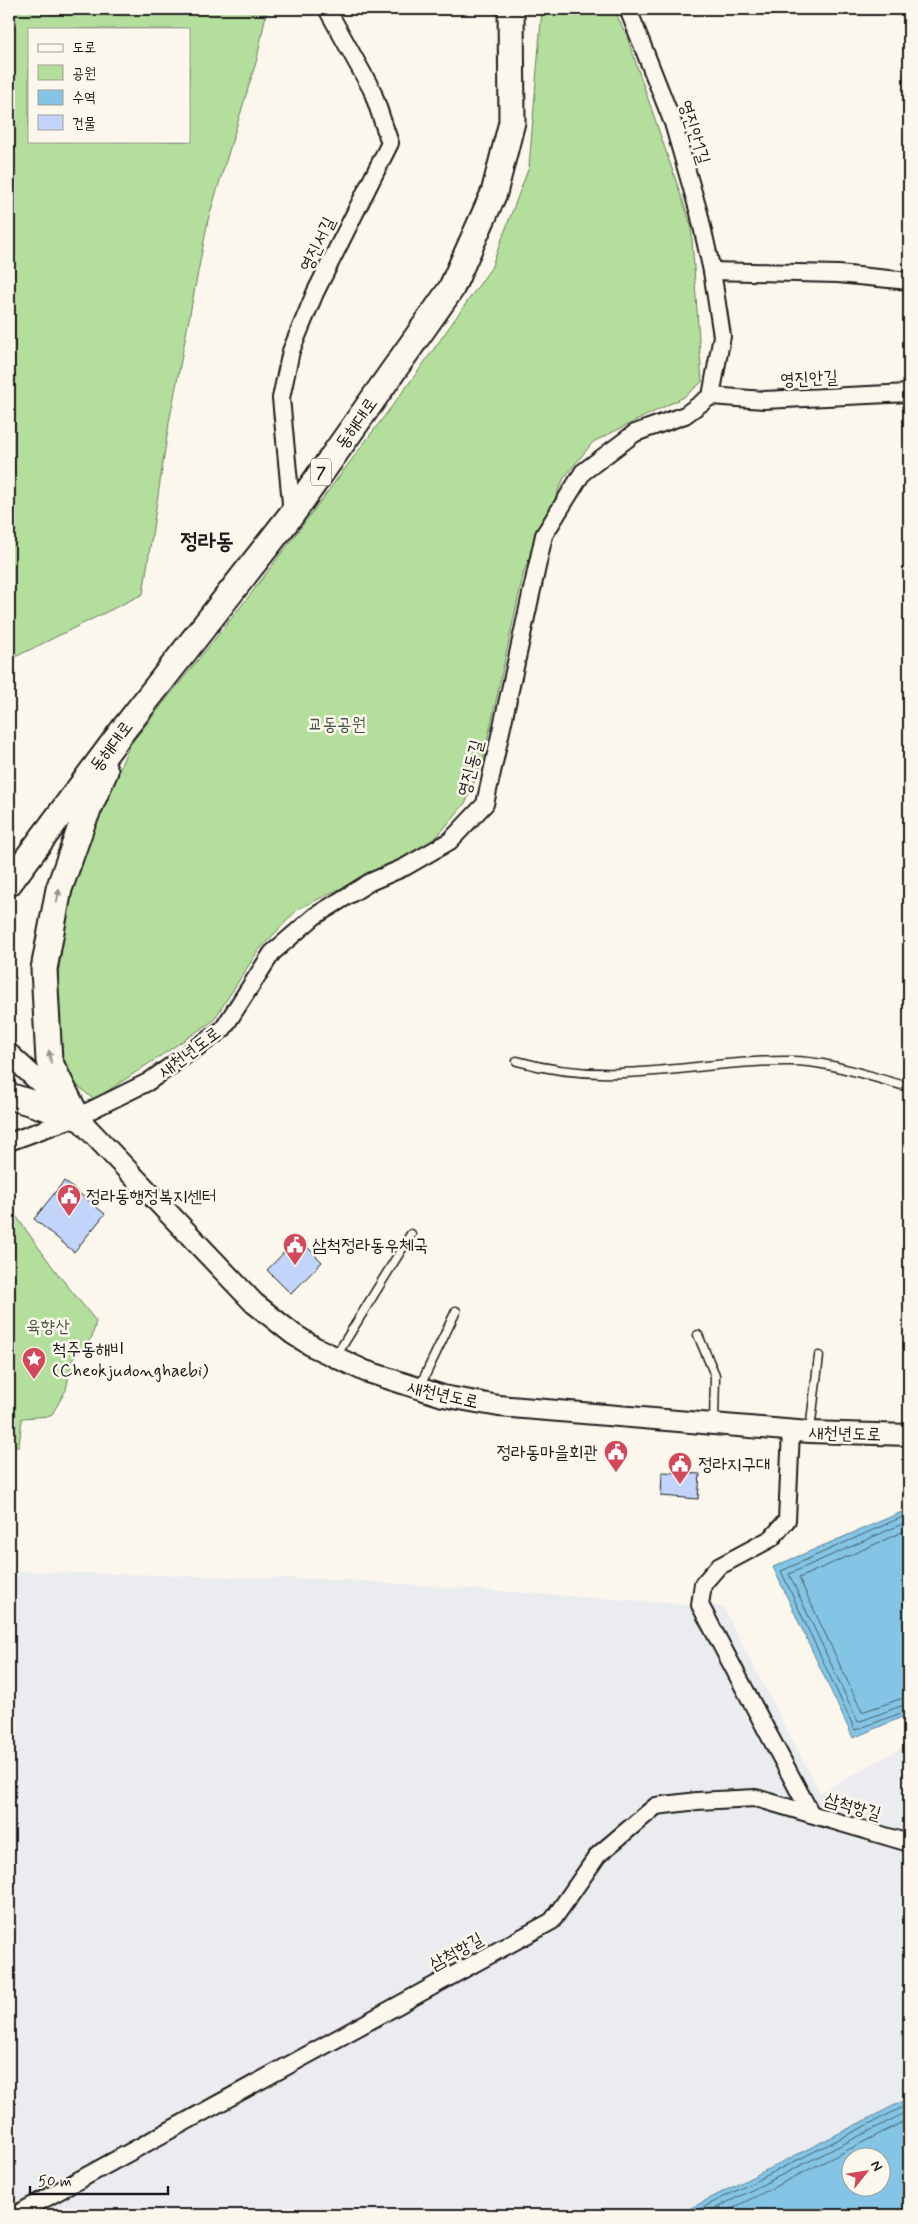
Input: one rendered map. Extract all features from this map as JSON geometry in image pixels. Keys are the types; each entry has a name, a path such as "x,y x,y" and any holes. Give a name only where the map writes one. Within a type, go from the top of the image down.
{"main road":[{"name":"동해대로","path":"9,883 123,730 292,514 451,289 494,192 512,122 511,9"},
{"path":"77,1117 49,1061 44,969 59,889 82,824 123,730"},
{"path":"9,1096 77,1117"}],"street":[{"name":"영진서길","path":"292,514 281,398 291,351 315,294 390,143 372,90 327,9"},
{"name":"영진안1길","path":"628,9 673,123 712,271 722,336 712,396"},
{"path":"712,271 838,274 909,281"},
{"name":"영진안길","path":"712,396 764,400 909,393"},
{"name":"영진동길","path":"272,954 316,916 370,882 404,867 450,841 484,804 544,535 583,472 635,433 686,415 712,396"},
{"name":"새천년도로","path":"77,1117 148,1082 222,1029 272,954"},
{"name":"새천년도로","path":"9,1054 77,1117 254,1303 293,1334 335,1358 365,1371 418,1389 499,1406 714,1423 800,1432 909,1435"},
{"path":"9,1142 77,1117"},
{"path":"800,1432 787,1520 772,1538 718,1567 703,1584 700,1604 811,1814"},
{"name":"삼척항길","path":"15,2215 552,1921 598,1855 656,1806 697,1801 756,1798 909,1843"}],"lane":[{"path":"517,1061 563,1072 617,1075 790,1061 826,1063 909,1087"},
{"path":"335,1358 411,1234"},
{"path":"418,1389 456,1311"},
{"path":"698,1335 715,1375 714,1423"},
{"path":"800,1432 820,1356"}],"shaded area":[{"path":"9,1571 347,1580 723,1607 820,1793 909,1744 909,2107 690,2215 9,2215"}],"green space":[{"path":"9,9 267,9 257,59 208,220 169,423 143,594 9,660"},
{"name":"교동공원","path":"542,9 614,9 627,37 691,225 702,382 684,397 593,442 564,478 524,571 483,761 466,802 430,845 298,909 258,951 213,1021 94,1100 69,1078 59,1044 56,990 70,886 129,746 250,595 419,370 491,268 529,167"},
{"name":"육향산","path":"9,1209 11,1209 57,1273 96,1321 92,1337 72,1360 66,1390 51,1416 22,1418 19,1447 9,1447"}],"water":[{"path":"909,1509 909,1714 853,1738 773,1567"},
{"path":"909,2098 909,2215 677,2215"}],"building":[{"name":"정라동행정복지센터","path":"64,1181 105,1214 74,1252 34,1219"},
{"name":"삼척정라동우체국","path":"298,1238 322,1262 291,1294 267,1270"},
{"name":"정라지구대","path":"662,1472 700,1474 698,1499 661,1496"}],"place":[{"name":"정라동행정복지센터","path":"69,1217"},
{"name":"삼척정라동우체국","path":"295,1266"},
{"name":"척주동해비 (Cheokjudonghaebi)","path":"34,1380"},
{"name":"정라동마을회관","path":"616,1473"},
{"name":"정라지구대","path":"680,1485"}],"district":[{"name":"정라동","path":"207,540"}]}
